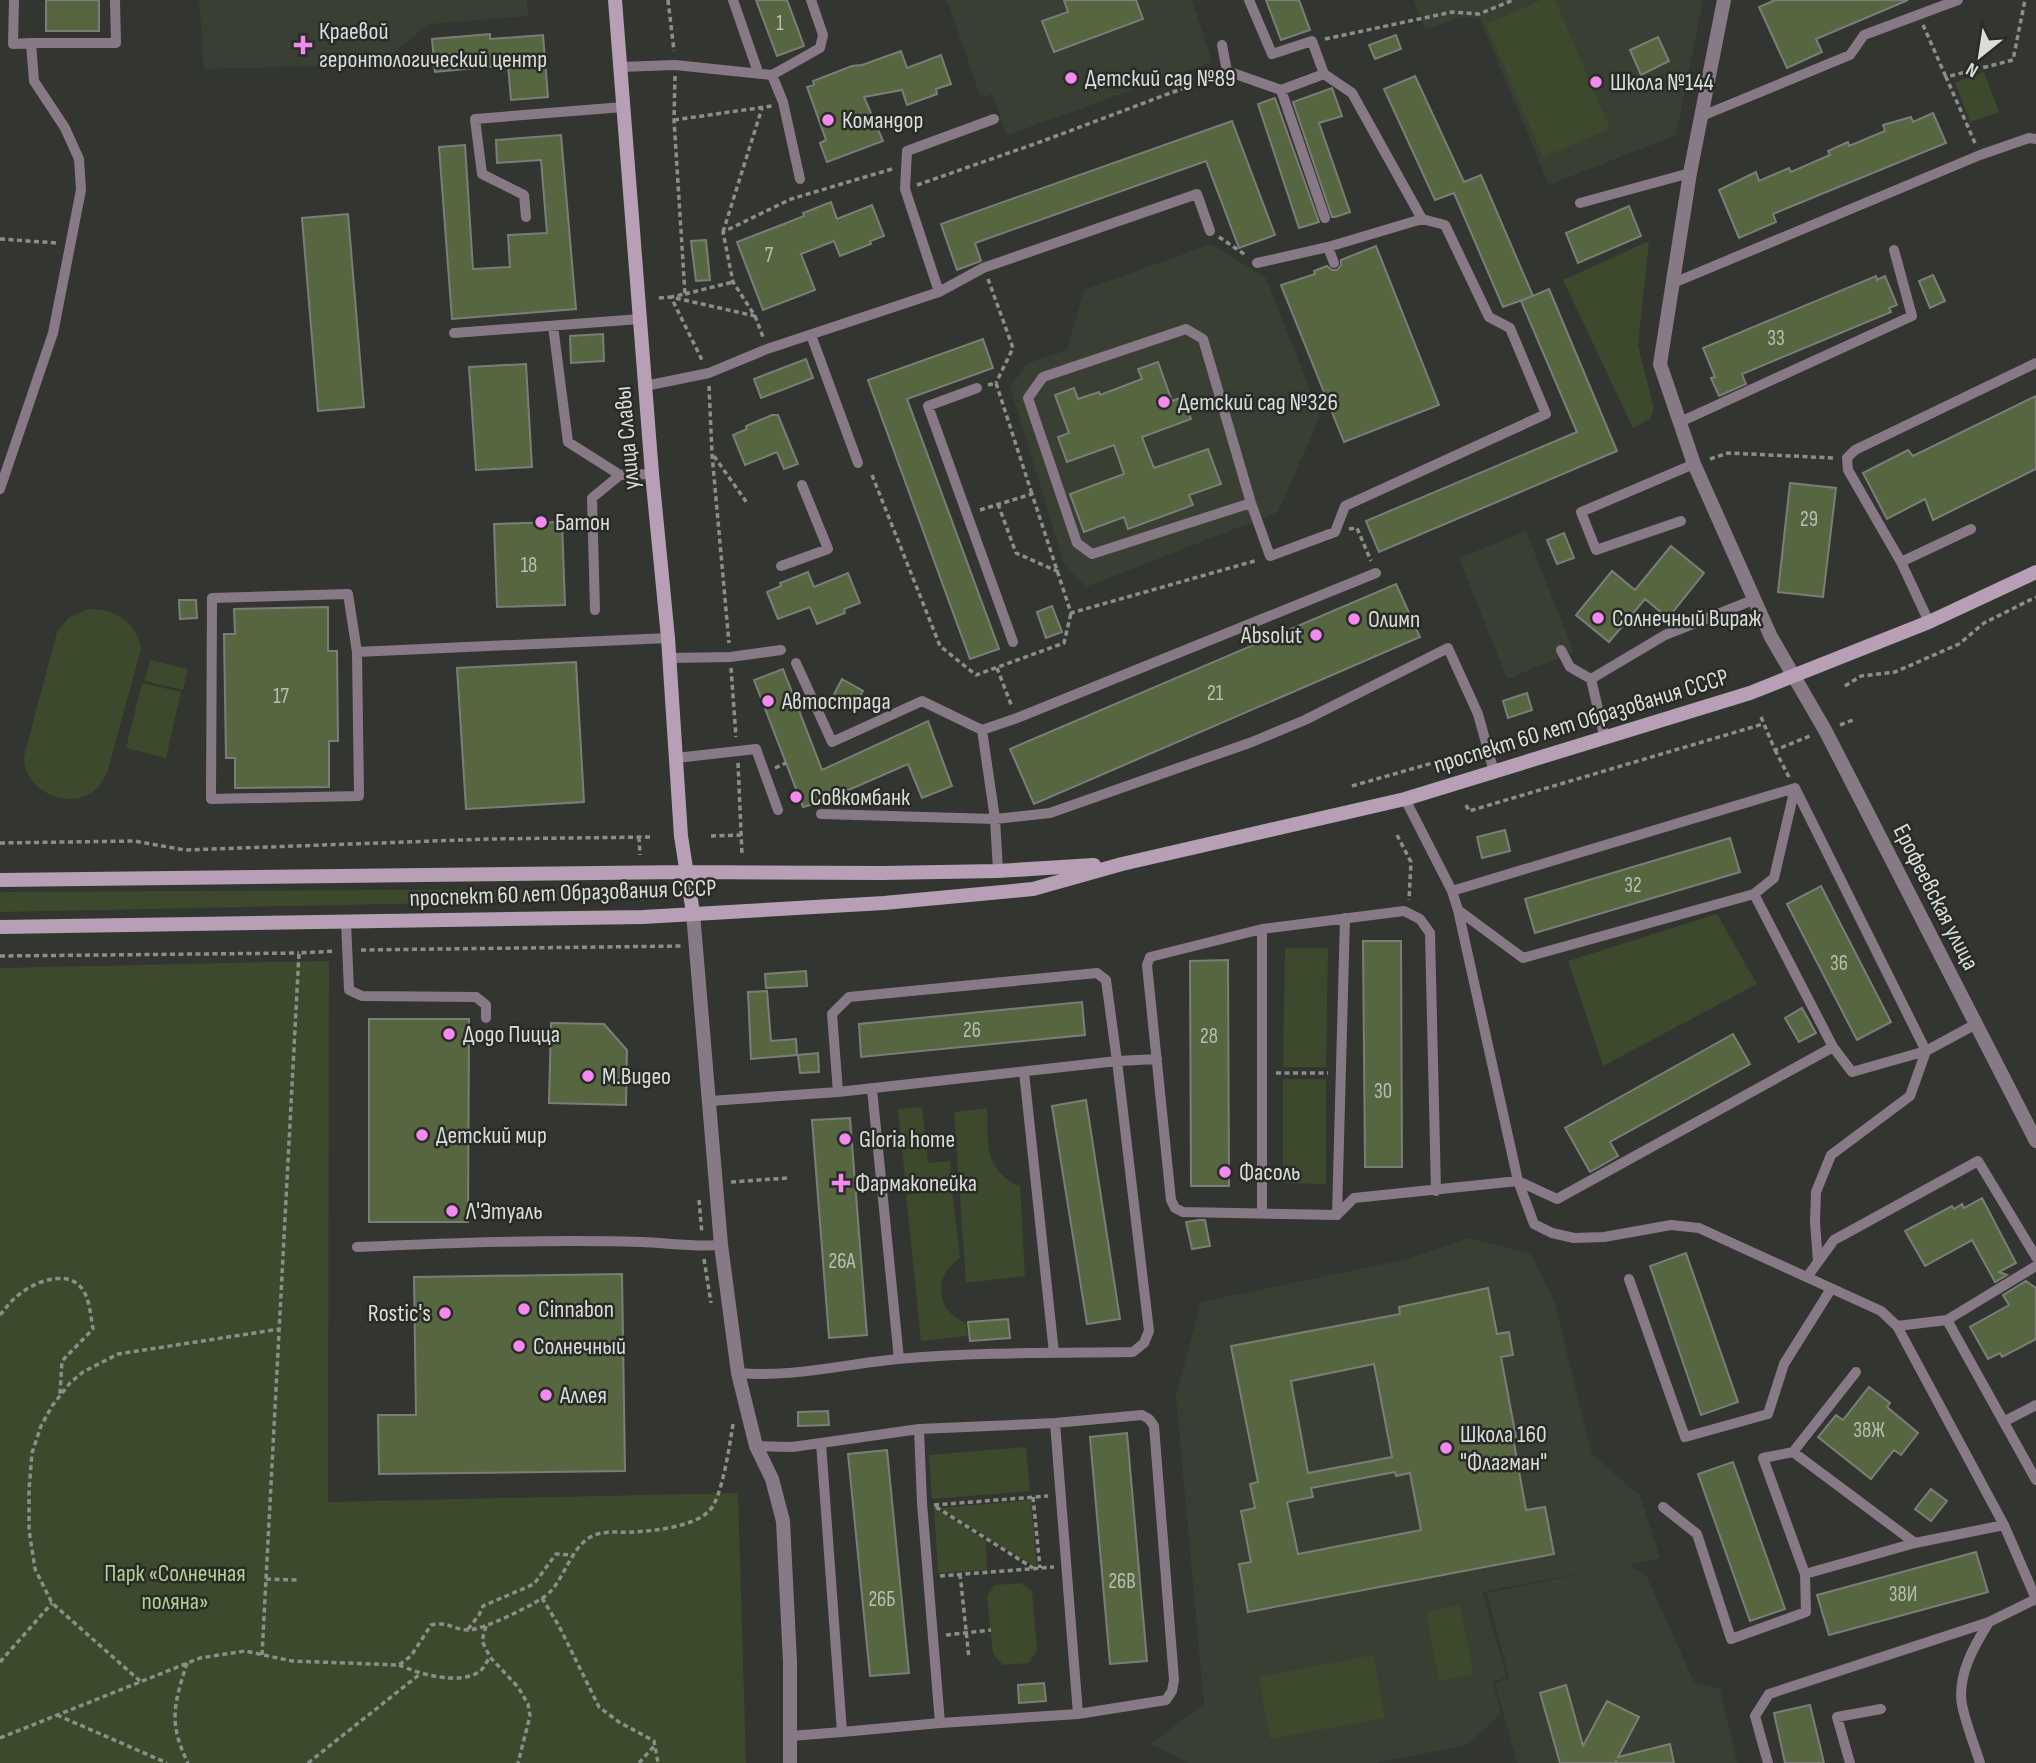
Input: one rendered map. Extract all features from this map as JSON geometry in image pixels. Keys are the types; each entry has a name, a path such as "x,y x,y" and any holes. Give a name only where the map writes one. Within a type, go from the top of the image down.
{"main road":[{"name":"улица Славы","path":"615,0 685,872 693,913"},
{"name":"проспект 60 лет Образования СССР","path":"0,927 643,917 884,902 1033,889 1122,863 1405,799 1605,739 1750,693 1929,622 2036,572"},
{"name":"проспект 60 лет Образования СССР","path":"0,880 685,872 998,872 1122,863"}],"street":[{"name":"Ерофеевская улица","path":"1724,0 1690,173 1660,364 1694,464 1753,600 1792,675 1825,730 2036,1141"},
{"path":"693,913 721,1245 738,1373 756,1446 772,1479 783,1521 790,1661 790,1763"}],"lane":[{"path":"14,0 13,44 116,43 116,0"},
{"path":"733,0 758,72"},
{"path":"620,67 676,65 772,75 820,48 824,36 811,0"},
{"path":"1249,0 1272,54 1312,41 1324,74 1352,93 1422,219"},
{"path":"1702,116 1850,55 1864,35 1958,0"},
{"path":"0,489 53,333 81,190 79,159 65,128 34,81 31,43"},
{"path":"1222,45 1227,71 1281,90 1324,74"},
{"path":"772,75 783,103 800,179"},
{"path":"1281,90 1325,218"},
{"path":"526,217 524,195 482,174 475,119 623,107"},
{"path":"939,292 905,189 907,151 993,119"},
{"path":"1671,284 1980,155 2029,138 2036,139"},
{"path":"1580,203 1690,173"},
{"path":"645,386 709,373 767,349 939,292 983,268 1197,194 1210,231"},
{"path":"1251,503 1092,554 1077,543 1028,398 1044,377 1186,329 1203,339 1251,503 1270,556 1335,532 1345,506 1546,414 1510,328 1489,317 1445,225 1422,219 1328,247 1258,263"},
{"path":"1328,247 1334,263"},
{"path":"1680,422 1912,316 1894,250"},
{"path":"454,332 640,319"},
{"path":"553,326 568,442 620,475 652,474"},
{"path":"811,335 858,463"},
{"path":"1929,622 1901,562 1848,470 1847,458 1855,450 2036,363"},
{"path":"977,388 928,406 1013,642"},
{"path":"1681,521 1596,550 1581,512 1694,464"},
{"path":"595,610 592,498 620,475"},
{"path":"781,566 828,548 802,485"},
{"path":"1901,562 1971,529"},
{"path":"796,663 832,742 922,701 982,730 1376,573"},
{"path":"348,594 357,652 359,796 211,799 212,598 348,594"},
{"path":"1591,679 1665,635 1753,600"},
{"path":"357,652 668,638"},
{"path":"821,814 995,819 1050,813 1252,742 1305,720 1448,648 1478,714 1494,772"},
{"path":"670,659 730,657 781,650"},
{"path":"1561,650 1570,667 1591,679 1600,708 1605,739"},
{"path":"982,730 995,819 998,872"},
{"path":"676,758 756,749 778,810"},
{"path":"1452,891 1795,788"},
{"path":"1458,910 1523,958 1754,894 1774,878 1795,788"},
{"path":"1795,788 1926,1051 1910,1096 1831,1155 1816,1192 1818,1262"},
{"path":"1405,799 1452,891 1458,910 1518,1181 1534,1224 1552,1233 1574,1238 1604,1237 1671,1225 1699,1228 1881,1311 1897,1326 2004,1525 2036,1599 1989,1622 1769,1694 1755,1716 1768,1763"},
{"path":"1754,894 1833,1047 1852,1072 1926,1051 1976,1024"},
{"path":"1436,1191 1430,933 1420,919 1404,911 1262,929 1150,957 1147,965 1171,1200 1175,1208 1183,1212 1337,1215 1354,1198 1436,1191 1518,1181 1557,1199 1833,1047"},
{"path":"1337,1215 1345,918"},
{"path":"346,922 349,990 362,996 476,997 486,1005 486,1018"},
{"path":"1262,929 1262,1212"},
{"path":"738,1373 804,1371 899,1359 1133,1352 1144,1343 1149,1331 1106,980 1097,973 849,997 832,1014 838,1093"},
{"path":"709,1101 838,1093 1117,1061 1157,1059"},
{"path":"1024,1072 1054,1353"},
{"path":"872,1089 899,1359"},
{"path":"1807,1277 1834,1240 1978,1161 2036,1257"},
{"path":"357,1247 486,1242 640,1242 703,1247 721,1245"},
{"path":"1897,1326 1947,1320 2036,1266"},
{"path":"1629,1279 1685,1437 1768,1414 1784,1364 1831,1289"},
{"path":"1947,1320 2036,1480"},
{"path":"1662,1507 1697,1534 1731,1639 1806,1612 1805,1574 1763,1458 1793,1452 1856,1372"},
{"path":"2005,1421 2036,1405"},
{"path":"756,1446 792,1447 919,1429 1055,1423 1142,1415 1154,1426 1174,1680 1166,1700 1078,1714 790,1736"},
{"path":"1055,1423 1078,1714"},
{"path":"919,1429 927,1504 929,1575 940,1723"},
{"path":"821,1443 842,1732"},
{"path":"1793,1452 1915,1543"},
{"path":"1805,1574 1915,1543 2004,1525"},
{"path":"1980,1763 1962,1703 1963,1678 1972,1650 1989,1622"},
{"path":"1850,1763 1837,1717 1881,1709"}],"path":[{"path":"668,0 676,65 674,120 685,294"},
{"path":"1312,41 1452,12 1479,14 1513,0"},
{"path":"1946,78 2013,60 2025,0"},
{"path":"1919,15 1980,155"},
{"path":"905,189 1040,142 1227,71"},
{"path":"674,120 771,106"},
{"path":"762,108 723,232 733,282 755,316 767,349"},
{"path":"723,232 791,199 891,170 907,151"},
{"path":"1210,231 1258,263"},
{"path":"0,239 71,244"},
{"path":"983,268 1013,348 996,383 1032,494"},
{"path":"659,298 733,282"},
{"path":"671,297 755,316"},
{"path":"671,297 709,373 712,454 730,657 742,855"},
{"path":"977,388 996,383"},
{"path":"1694,464 1728,453 1847,458"},
{"path":"712,454 747,503"},
{"path":"872,475 940,646 975,675 1064,643 1071,613"},
{"path":"998,504 1016,553 1059,572"},
{"path":"1357,528 1376,573"},
{"path":"1845,686 1861,676 1895,672 1959,644 1984,623 2036,597"},
{"path":"997,667 1017,718"},
{"path":"1760,717 1795,788"},
{"path":"1840,725 1853,720"},
{"path":"1466,805 1469,811 1763,724"},
{"path":"1775,750 1812,735"},
{"path":"1352,786 1450,758 1451,762"},
{"path":"710,836 741,835"},
{"path":"1397,835 1410,862 1409,903"},
{"path":"639,837 640,855"},
{"path":"0,843 134,841 185,850 489,839 650,837"},
{"path":"641,887 642,901"},
{"path":"644,939 644,947"},
{"path":"0,956 684,946"},
{"path":"261,1655 281,1329 299,953"},
{"path":"1262,1072 1341,1073"},
{"path":"716,1182 788,1178"},
{"path":"0,1315 16,1297 38,1283 65,1277 77,1283 86,1295 93,1329 62,1362 60,1395"},
{"path":"140,1681 51,1603 35,1569 29,1530 29,1490 35,1444 41,1426 60,1395 83,1372 118,1354 281,1329"},
{"path":"399,1665 411,1656 431,1625 443,1622 467,1630 486,1626 542,1598 550,1592 573,1555 587,1540 604,1532 672,1527 699,1518 711,1510 723,1473 733,1424"},
{"path":"927,1504 1061,1494"},
{"path":"1033,1497 1037,1569"},
{"path":"927,1504 1037,1569"},
{"path":"467,1630 479,1615 482,1606 534,1584 556,1554 573,1555"},
{"path":"929,1575 1066,1565"},
{"path":"960,1574 969,1658"},
{"path":"266,1579 297,1580"},
{"path":"542,1598 599,1707 619,1722 654,1741 658,1763"},
{"path":"0,1662 51,1603"},
{"path":"486,1626 482,1641 490,1657 518,1688 528,1704 530,1716 518,1763"},
{"path":"934,1637 991,1630"},
{"path":"0,1738 200,1658 245,1651 292,1661 399,1665 420,1674 461,1678 480,1671 490,1657"},
{"path":"187,1663 175,1699 176,1740 188,1763"},
{"path":"308,1763 420,1674"},
{"path":"55,1714 167,1763"},
{"path":"639,1763 655,1745"}],"shaded area":[{"name":"Краевой геронтологический центр","path":"199,0 527,0 528,16 429,24 378,65 204,69"},
{"name":"Детский сад №89","path":"947,0 1192,0 1212,62 1007,135 992,94 981,98"},
{"name":"Школа №144","path":"1414,0 1703,0 1676,135 1549,185 1480,19 1462,17 1425,30"},
{"name":"Детский сад №326","path":"1211,244 1266,278 1320,416 1278,512 1086,587 1064,564 1010,387 1028,363 1067,350 1084,290"},
{"path":"1526,531 1574,652 1507,679 1459,558"},
{"path":"1469,1238 1531,1254 1554,1301 1592,1454 1640,1496 1660,1558 1629,1565 1646,1575 1694,1682 1720,1689 1737,1763 1517,1763 1495,1683 1509,1678 1487,1593 1607,1568 1482,1592 1507,1677 1493,1682 1501,1714 1467,1745 1376,1763 1189,1763 1150,1744 1204,1704 1176,1396 1201,1302 1403,1260"}],"green space":[{"path":"1542,0 1555,0 1610,129 1543,157 1486,24"},
{"path":"1984,72 1999,112 1970,122 1955,83"},
{"path":"1649,241 1638,346 1654,408 1650,419 1633,428 1563,280"},
{"path":"88,609 107,611 123,618 135,631 141,649 107,773 94,791 83,797 60,798 48,794 30,778 25,768 24,756 57,632 68,618"},
{"path":"150,660 188,669 183,690 145,681"},
{"path":"142,683 181,692 166,758 126,748"},
{"path":"624,889 634,893 632,899 0,912 0,892"},
{"path":"1717,914 1757,984 1603,1066 1568,961"},
{"path":"1285,948 1328,948 1326,1067 1283,1067"},
{"name":"Парк «Солнечная поляна»","path":"329,961 328,1502 738,1493 746,1763 0,1763 0,968"},
{"path":"1283,1079 1326,1079 1326,1184 1283,1183"},
{"path":"922,1107 928,1163 950,1161 952,1184 906,1188 898,1109"},
{"path":"987,1108 988,1144 993,1163 999,1172 1020,1187 1025,1276 966,1283 954,1112"},
{"path":"952,1189 960,1258 945,1274 941,1293 948,1310 966,1323 968,1336 921,1341 906,1194"},
{"path":"1026,1447 1030,1491 932,1499 929,1455"},
{"path":"1031,1500 1037,1568 940,1508"},
{"path":"934,1507 986,1541 987,1570 938,1573"},
{"path":"1020,1583 1032,1591 1037,1650 1029,1663 1003,1665 993,1654 987,1596 995,1585"},
{"path":"1460,1605 1474,1674 1439,1681 1426,1612"},
{"path":"1373,1655 1385,1718 1270,1739 1259,1677"}],"building":[{"path":"46,0 99,0 99,31 46,31"},
{"path":"756,0 787,0 804,46 777,56"},
{"path":"1064,0 1136,0 1143,19 1054,52 1042,21 1068,12"},
{"path":"1266,0 1299,0 1310,30 1281,40"},
{"path":"1775,0 1908,0 1816,39 1822,52 1787,68 1759,7"},
{"path":"490,34 490,39 543,35 548,97 511,100 508,65 435,72 432,39"},
{"path":"1396,35 1401,49 1375,59 1369,45"},
{"path":"1658,37 1669,61 1641,75 1630,50"},
{"path":"901,51 907,68 941,55 951,84 936,89 937,94 907,105 902,90 864,97 883,141 827,162 820,143 826,140 807,87 814,85 813,81 852,66"},
{"path":"1415,76 1464,182 1481,175 1533,296 1503,307 1454,193 1435,200 1384,89"},
{"path":"1332,88 1342,116 1319,123 1350,212 1335,217 1332,217 1293,102"},
{"path":"1275,98 1319,222 1299,228 1258,104"},
{"path":"1933,113 1946,143 1773,214 1776,222 1739,238 1719,190 1756,172 1759,181 1789,168 1791,172 1830,155 1828,151 1848,142 1849,146 1885,131 1883,125 1911,117 1913,122"},
{"path":"1232,121 1275,235 1239,248 1206,161 975,243 981,261 957,270 941,224"},
{"path":"561,135 576,309 452,319 439,147 465,145 473,269 510,267 508,235 547,233 541,160 497,163 496,140"},
{"path":"831,202 837,219 872,205 884,236 840,256 834,241 801,254 815,290 763,310 737,242 804,216 803,213"},
{"path":"1629,206 1641,236 1578,263 1566,233"},
{"path":"348,214 364,407 318,411 302,218"},
{"path":"706,240 710,280 696,281 691,241"},
{"path":"1376,246 1439,405 1344,442 1281,285 1315,274 1314,271 1327,266 1337,270 1341,260"},
{"path":"1933,275 1945,301 1930,308 1919,281"},
{"path":"1876,276 1877,280 1885,276 1897,305 1889,308 1891,312 1742,374 1746,384 1719,396 1711,378 1715,377 1703,348"},
{"path":"1549,289 1617,451 1379,552 1366,521 1577,432 1521,301"},
{"path":"603,334 604,361 571,363 570,336"},
{"path":"983,339 993,368 907,399 999,649 970,659 868,380"},
{"path":"806,359 813,378 761,398 754,379"},
{"path":"1158,362 1172,401 1183,397 1191,419 1142,437 1154,468 1208,449 1221,484 1189,495 1193,505 1128,529 1124,517 1084,532 1070,494 1124,474 1114,445 1067,462 1058,437 1069,433 1055,395 1074,388 1078,399 1099,392 1100,395 1142,379 1138,369"},
{"path":"526,364 532,467 476,470 469,367"},
{"path":"2036,396 2036,469 1933,520 1925,499 1887,519 1863,473 1908,450 1913,456"},
{"path":"772,415 778,415 798,464 784,469 777,452 745,465 733,435"},
{"path":"1790,483 1836,488 1823,597 1778,592"},
{"path":"562,522 565,605 497,607 494,524"},
{"path":"1564,533 1574,558 1557,564 1547,540"},
{"path":"1671,546 1704,573 1668,618 1645,599 1609,642 1576,615 1612,571 1635,590"},
{"path":"808,572 814,587 848,573 860,603 844,609 845,613 817,624 810,607 778,619 767,592 781,586 780,583"},
{"path":"1396,584 1420,637 1034,804 1010,749"},
{"path":"179,600 196,600 197,618 180,619"},
{"path":"1052,606 1062,632 1046,638 1037,612"},
{"path":"328,607 328,651 337,651 338,741 329,741 329,787 235,788 235,758 226,758 224,634 235,634 234,609"},
{"path":"576,662 584,802 466,809 457,668"},
{"path":"783,669 822,770 928,721 952,786 922,798 908,764 821,802 803,807 754,680"},
{"path":"842,679 863,691 854,707 833,696"},
{"path":"1527,693 1532,710 1508,718 1503,701"},
{"path":"1505,830 1510,851 1482,858 1477,837"},
{"path":"1730,838 1740,872 1535,933 1525,899"},
{"path":"1821,886 1891,1022 1857,1040 1787,904"},
{"path":"1363,941 1401,941 1402,1167 1365,1167"},
{"path":"1228,960 1229,1186 1191,1186 1190,961"},
{"path":"806,971 807,986 766,988 765,974"},
{"path":"767,991 771,1041 796,1039 797,1055 751,1059 748,992"},
{"path":"1082,1002 1085,1035 861,1057 859,1024"},
{"path":"1802,1008 1816,1033 1799,1042 1785,1018"},
{"path":"369,1019 469,1019 468,1222 369,1222"},
{"name":"М.Видео","path":"551,1023 604,1024 627,1050 626,1105 549,1103"},
{"path":"1733,1034 1750,1064 1610,1142 1618,1156 1590,1172 1565,1128"},
{"path":"818,1053 819,1072 800,1073 798,1055"},
{"path":"1086,1100 1120,1319 1087,1324 1052,1106"},
{"path":"850,1118 867,1335 829,1338 812,1120"},
{"path":"1982,1198 2016,1263 1999,1272 2007,1275 1995,1282 1972,1240 1925,1266 1905,1231 1952,1206 1954,1209 1962,1204 1964,1208"},
{"path":"1205,1220 1210,1246 1192,1249 1186,1222"},
{"path":"1686,1253 1738,1402 1701,1415 1650,1266"},
{"name":"Солнечный","path":"622,1274 625,1471 379,1474 378,1415 416,1415 414,1277"},
{"path":"2026,1281 2036,1288 2036,1339 2002,1357 2000,1353 1988,1359 1970,1327 2009,1305 2003,1295"},
{"name":"Школа 160 \"Флагман\"","path":"1488,1288 1497,1334 1509,1332 1513,1355 1501,1357 1526,1510 1545,1507 1554,1554 1248,1612 1239,1564 1251,1562 1241,1511 1255,1508 1250,1484 1258,1482 1231,1346 1400,1314 1399,1307","holes":["1374,1364 1392,1457 1308,1473 1291,1381","1395,1472 1396,1476 1410,1473 1421,1530 1298,1554 1287,1502 1313,1497 1311,1488"]},
{"path":"1008,1319 1010,1338 970,1341 968,1322"},
{"path":"1869,1387 1890,1403 1887,1407 1918,1433 1901,1455 1894,1450 1871,1479 1818,1437 1836,1415 1843,1420"},
{"path":"828,1411 829,1425 798,1426 798,1412"},
{"path":"1127,1433 1147,1661 1110,1664 1090,1437"},
{"path":"887,1450 909,1673 870,1676 848,1454"},
{"path":"1733,1462 1785,1609 1750,1621 1698,1474"},
{"path":"1931,1489 1947,1501 1931,1521 1915,1509"},
{"path":"1976,1552 1988,1592 1829,1635 1817,1595"},
{"path":"1044,1683 1046,1701 1019,1703 1018,1685"},
{"path":"1566,1685 1583,1746 1607,1701 1639,1717 1618,1757 1670,1744 1674,1763 1616,1763 1616,1760 1615,1763 1560,1763 1540,1693"},
{"path":"1810,1705 1824,1763 1785,1763 1774,1713"}],"place":[{"name":"Краевой геронтологический центр","path":"303,45"},
{"name":"Детский сад №89","path":"1071,78"},
{"name":"Школа №144","path":"1596,82"},
{"name":"Командор","path":"828,120"},
{"name":"Детский сад №326","path":"1164,402"},
{"name":"Батон","path":"541,522"},
{"name":"Солнечный Вираж","path":"1598,618"},
{"name":"Олимп","path":"1354,619"},
{"name":"Absolut","path":"1316,635"},
{"name":"Автострада","path":"768,701"},
{"name":"Совкомбанк","path":"796,797"},
{"name":"Додо Пицца","path":"449,1034"},
{"name":"М.Видео","path":"588,1076"},
{"name":"Детский мир","path":"422,1135"},
{"name":"Gloria home","path":"845,1139"},
{"name":"Фасоль","path":"1225,1172"},
{"name":"Фармакопейка","path":"841,1183"},
{"name":"Л'Этуаль","path":"452,1211"},
{"name":"Cinnabon","path":"524,1309"},
{"name":"Rostic's","path":"445,1313"},
{"name":"Солнечный","path":"519,1346"},
{"name":"Аллея","path":"546,1395"},
{"name":"Школа 160 \"Флагман\"","path":"1446,1448"}]}
